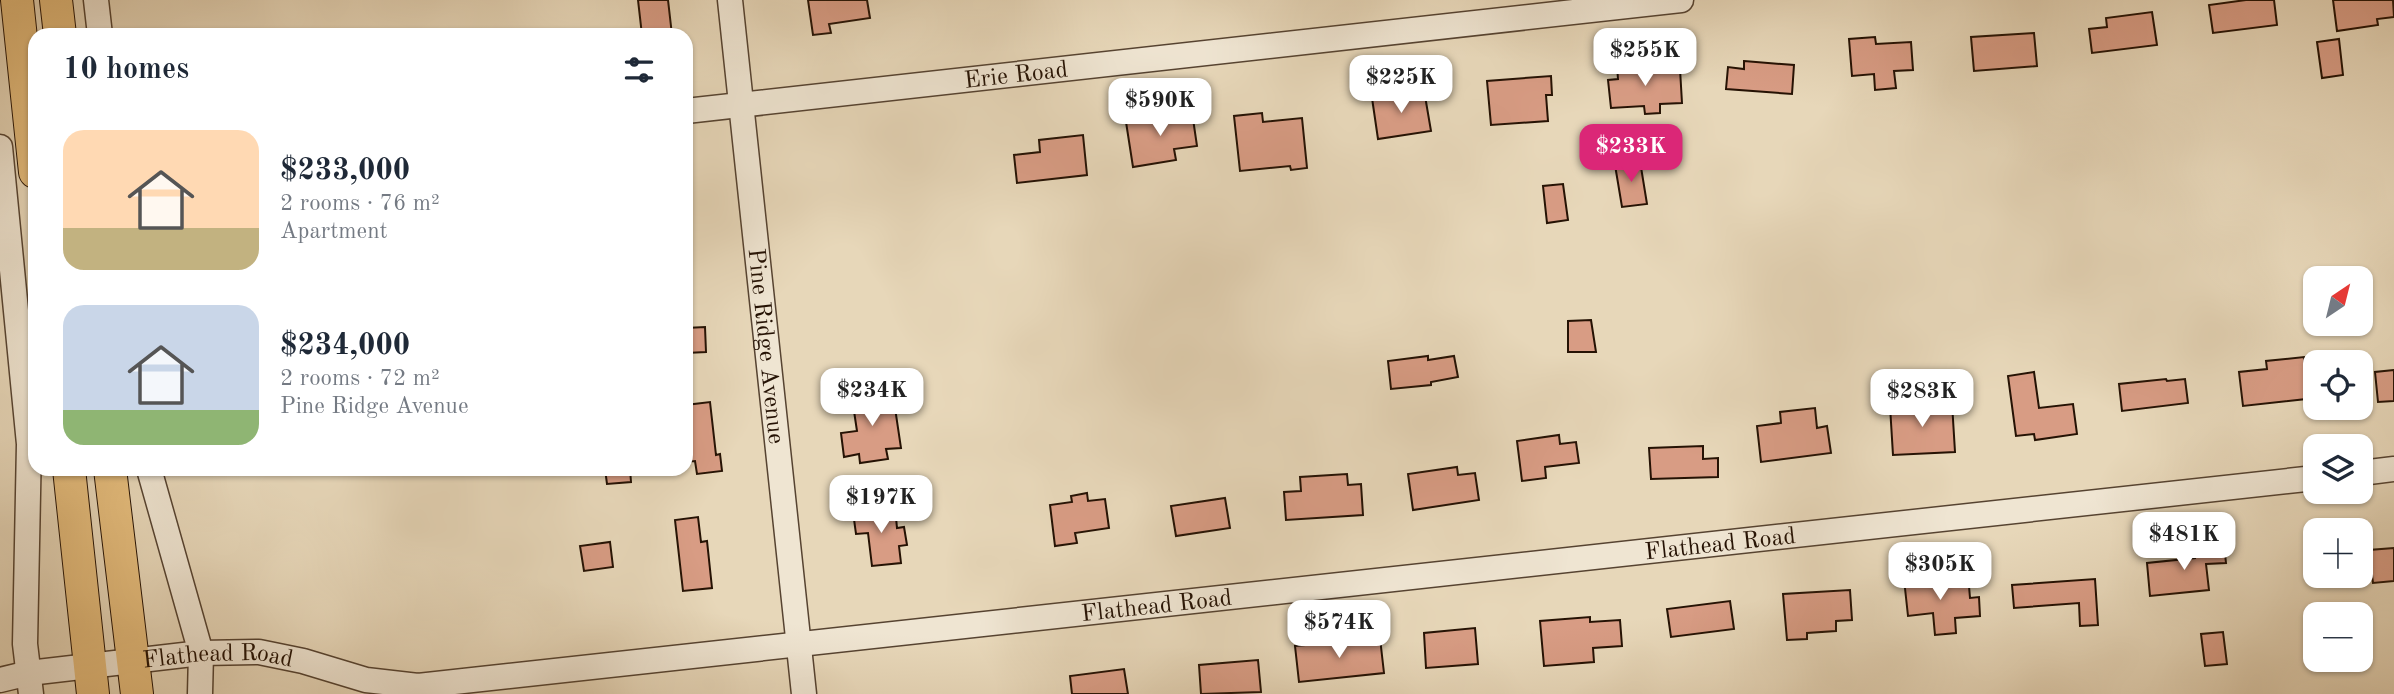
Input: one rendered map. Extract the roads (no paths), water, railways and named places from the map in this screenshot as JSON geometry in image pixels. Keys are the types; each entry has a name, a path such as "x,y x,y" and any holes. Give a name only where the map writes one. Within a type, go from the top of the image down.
{"main road":[{"path":"16,0 28,109"},
{"path":"56,0 59,28"},
{"path":"70,476 91,680"},
{"path":"111,476 137,694"}],"street":[{"path":"96,0 99,28"},
{"name":"Pine Ridge Avenue","path":"730,0 804,694"},
{"name":"Erie Road","path":"693,110 1681,0"},
{"path":"0,147 8,286 28,436"},
{"path":"2373,471 2394,469"},
{"path":"28,476 25,644 30,683"},
{"path":"151,476 201,653 200,694"},
{"name":"Flathead Road","path":"0,680 30,683 91,680 134,662 201,653 258,652 303,661 366,680 418,686 2303,479"}]}
